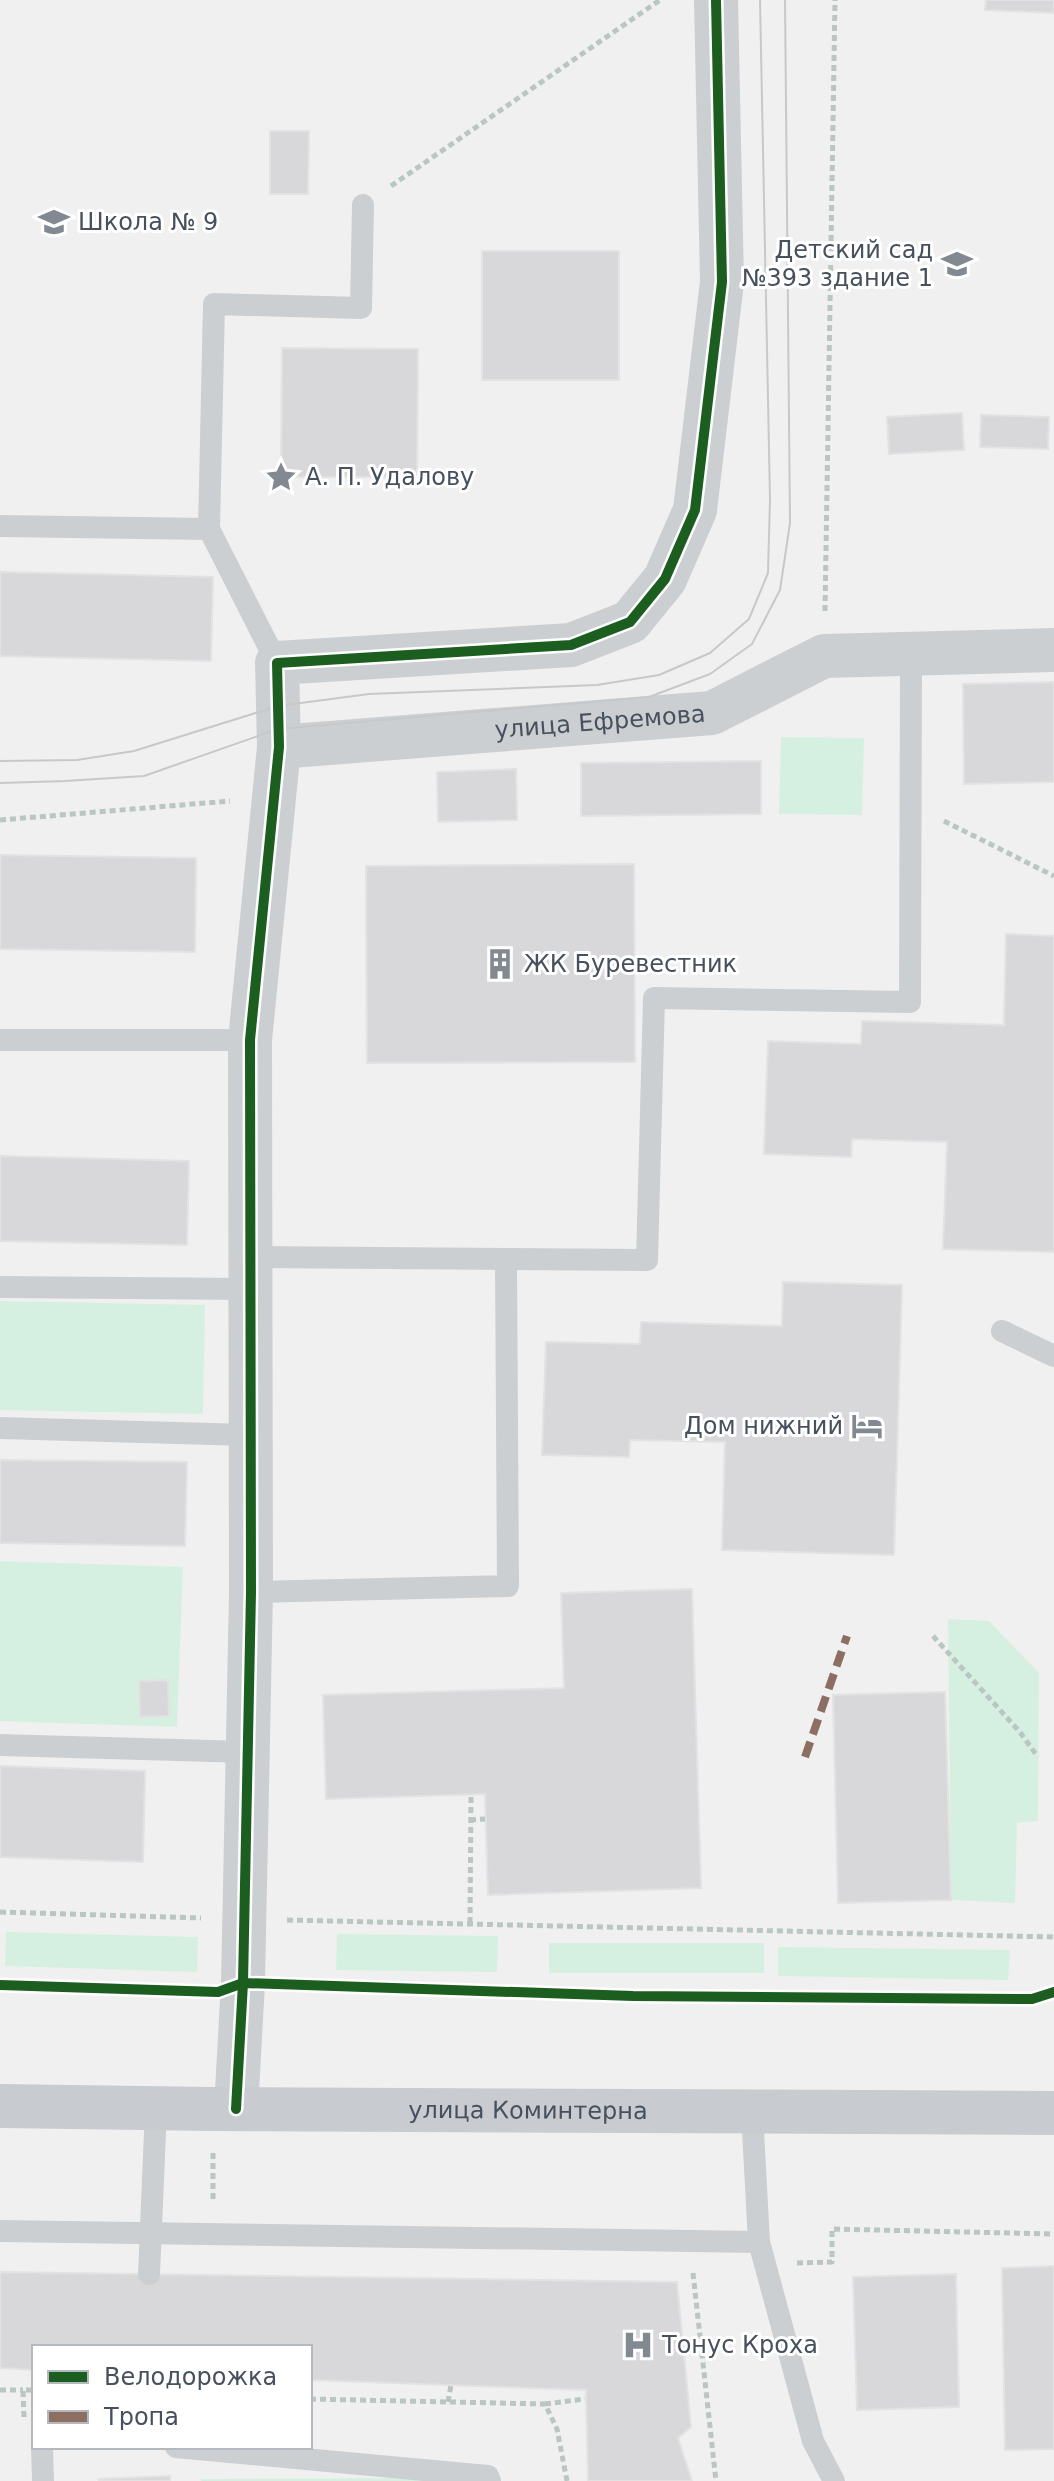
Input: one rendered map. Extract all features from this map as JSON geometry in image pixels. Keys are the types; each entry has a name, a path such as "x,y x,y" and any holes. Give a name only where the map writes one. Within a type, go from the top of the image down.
{"main road":[{"name":"улица Коминтерна","path":"0,2106 1054,2113"}],"street":[{"path":"236,2109 243,1983 251,1592 248,1435 250,1040 279,747 277,663 571,645 630,622 665,579 695,510 722,282 716,0"},
{"name":"улица Ефремова","path":"279,747 712,713 824,656 1054,650"}],"lane":[{"path":"277,663 209,529 214,304 361,308 363,205"},
{"path":"0,526 209,529"},
{"path":"0,1287 506,1260 647,1260 654,998 910,1002 911,655"},
{"path":"0,1040 250,1040"},
{"path":"251,1592 508,1586 506,1260"},
{"path":"1002,1331 1054,1356"},
{"path":"0,1428 248,1435"},
{"path":"0,1745 247,1752"},
{"path":"149,2274 156,2108"},
{"path":"752,2112 759,2242 813,2441 834,2481"},
{"path":"0,2231 759,2242"},
{"path":"42,2449 43,2481"},
{"path":"198,2449 488,2476 490,2481"}],"path":[{"path":"363,205 660,0"},
{"path":"824,656 835,0"},
{"path":"0,820 274,798"},
{"path":"910,803 1054,876"},
{"path":"933,1636 1019,1731 1038,1757"},
{"path":"470,1923 471,1794"},
{"path":"470,1820 485,1819"},
{"path":"0,1912 1054,1937"},
{"path":"765,2265 832,2262 832,2229 1054,2234"},
{"path":"692,2265 716,2481"},
{"path":"448,2402 451,2385"},
{"path":"0,2390 23,2390"},
{"path":"312,2399 545,2404 585,2399"},
{"path":"545,2404 557,2429 567,2481"}],"green space":[{"path":"781,737 864,738 862,815 779,814"},
{"path":"0,1301 205,1305 203,1414 0,1410"},
{"path":"0,1561 183,1567 177,1727 0,1721"},
{"path":"948,1619 989,1621 1039,1673 1038,1821 1017,1823 1015,1903 951,1900"},
{"path":"6,1932 198,1937 197,1972 5,1966"},
{"path":"337,1934 498,1936 497,1972 336,1970"},
{"path":"549,1943 764,1943 764,1973 549,1973"},
{"path":"778,1947 1010,1950 1008,1980 778,1976"},
{"path":"448,2478 449,2481 201,2481 201,2479"}],"building":[{"path":"986,0 1054,0 1054,13 985,10"},
{"path":"270,131 309,131 308,194 270,194"},
{"path":"482,251 619,251 619,380 482,380"},
{"path":"282,348 418,349 417,477 281,477"},
{"path":"962,413 964,450 889,454 887,417"},
{"path":"981,415 1049,417 1048,449 980,447"},
{"path":"0,572 213,577 211,661 0,656"},
{"path":"1054,682 1054,782 964,784 963,684"},
{"path":"761,761 761,814 581,816 581,763"},
{"path":"516,769 517,820 438,822 437,772"},
{"path":"0,855 196,858 195,952 0,949"},
{"name":"ЖК Буревестник","path":"634,864 635,1062 367,1063 366,866"},
{"path":"1006,934 1054,936 1054,1252 943,1249 947,1142 852,1139 851,1157 764,1154 768,1041 861,1044 862,1021 1004,1025"},
{"path":"0,1156 189,1161 187,1245 0,1241"},
{"path":"783,1282 902,1285 894,1555 722,1550 725,1442 630,1440 629,1457 542,1455 546,1342 640,1344 641,1322 782,1326"},
{"path":"0,1460 187,1462 185,1546 0,1543"},
{"path":"692,1589 701,1888 488,1895 485,1794 326,1799 323,1695 564,1688 561,1593"},
{"path":"168,1680 169,1716 140,1717 139,1681"},
{"path":"945,1692 951,1900 838,1903 833,1695"},
{"path":"0,1766 145,1771 143,1862 0,1857"},
{"path":"1054,2266 1054,2449 1005,2450 1002,2268"},
{"path":"0,2272 677,2282 691,2427 678,2438 692,2481 588,2481 586,2390 312,2380 312,2345 32,2345 32,2370 0,2368"},
{"path":"956,2274 959,2407 857,2410 853,2277"},
{"path":"170,2476 170,2481 99,2481 99,2479"}],"tram line":[{"path":"0,761 77,760 134,751 278,706 369,694 597,685 659,675 710,653 749,619 768,573 770,499 760,0"},
{"path":"0,783 144,776 278,729 649,697 710,674 752,644 780,590 790,523 785,0"}],"marked path":[{"path":"805,1757 847,1636"}],"cycle path":[{"path":"236,2109 243,1983 251,1592 250,1040 279,747 277,663 571,645 630,622 665,579 695,510 722,282 716,0"},
{"path":"0,1985 218,1992 243,1983 633,1996 1032,1999 1054,1992"}],"place":[{"name":"Школа № 9","path":"54,222"},
{"name":"Детский сад №393 здание 1","path":"957,264"},
{"name":"А. П. Удалову","path":"281,477"},
{"name":"ЖК Буревестник","path":"500,964"},
{"name":"Дом нижний","path":"867,1426"},
{"name":"Тонус Кроха","path":"638,2345"}]}
